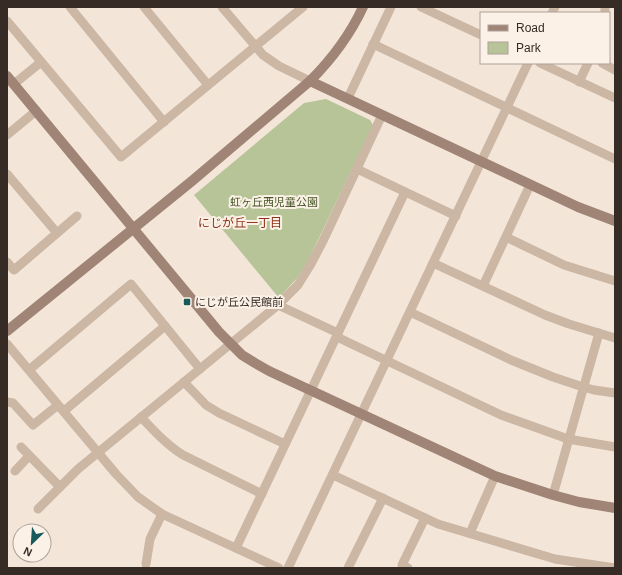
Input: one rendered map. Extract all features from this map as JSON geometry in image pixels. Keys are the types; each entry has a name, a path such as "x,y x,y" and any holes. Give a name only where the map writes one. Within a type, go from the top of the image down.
{"street":[{"path":"70,7 164,122"},
{"path":"144,7 208,85"},
{"path":"222,7 255,47 270,61 578,207 615,221"},
{"path":"7,21 121,157 303,7"},
{"path":"7,331 134,229 310,81 339,48 363,7"},
{"path":"348,98 391,7"},
{"path":"421,7 480,35"},
{"path":"373,44 615,158"},
{"path":"14,84 41,62"},
{"path":"288,568 528,64"},
{"path":"542,64 615,98"},
{"path":"579,82 588,64"},
{"path":"604,64 615,70"},
{"path":"7,76 219,332 242,355 269,371 494,476 579,502 615,508"},
{"path":"7,135 36,111"},
{"path":"38,510 78,469 278,305 298,285 311,264 382,115"},
{"path":"357,169 456,216"},
{"path":"7,174 57,233"},
{"path":"483,286 530,184"},
{"path":"236,548 405,192"},
{"path":"7,262 14,270 77,216"},
{"path":"506,237 564,265 615,281"},
{"path":"433,263 546,315 569,324 615,338"},
{"path":"29,370 131,284 200,369"},
{"path":"278,305 501,415 568,439 615,447"},
{"path":"410,312 511,360 553,377 594,390 615,393"},
{"path":"7,402 13,403 33,425 61,408 165,326"},
{"path":"553,495 599,333"},
{"path":"7,344 116,474 138,497 162,514 279,568"},
{"path":"184,382 206,405 219,413 285,444"},
{"path":"141,417 162,439 183,456 262,494"},
{"path":"21,448 60,487"},
{"path":"14,470 29,456"},
{"path":"333,474 438,524 555,559 615,568"},
{"path":"470,533 494,476"},
{"path":"348,568 383,498"},
{"path":"146,564 150,539 162,514"},
{"path":"408,568 402,565 425,518"}],"green space":[{"name":"虹ヶ丘西児童公園","path":"326,99 370,120 373,125 308,261 298,277 279,298 194,195 304,103"}],"place":[{"name":"にじが丘公民館前","path":"187,302"}],"district":[{"name":"にじが丘一丁目","path":"240,223"}]}
